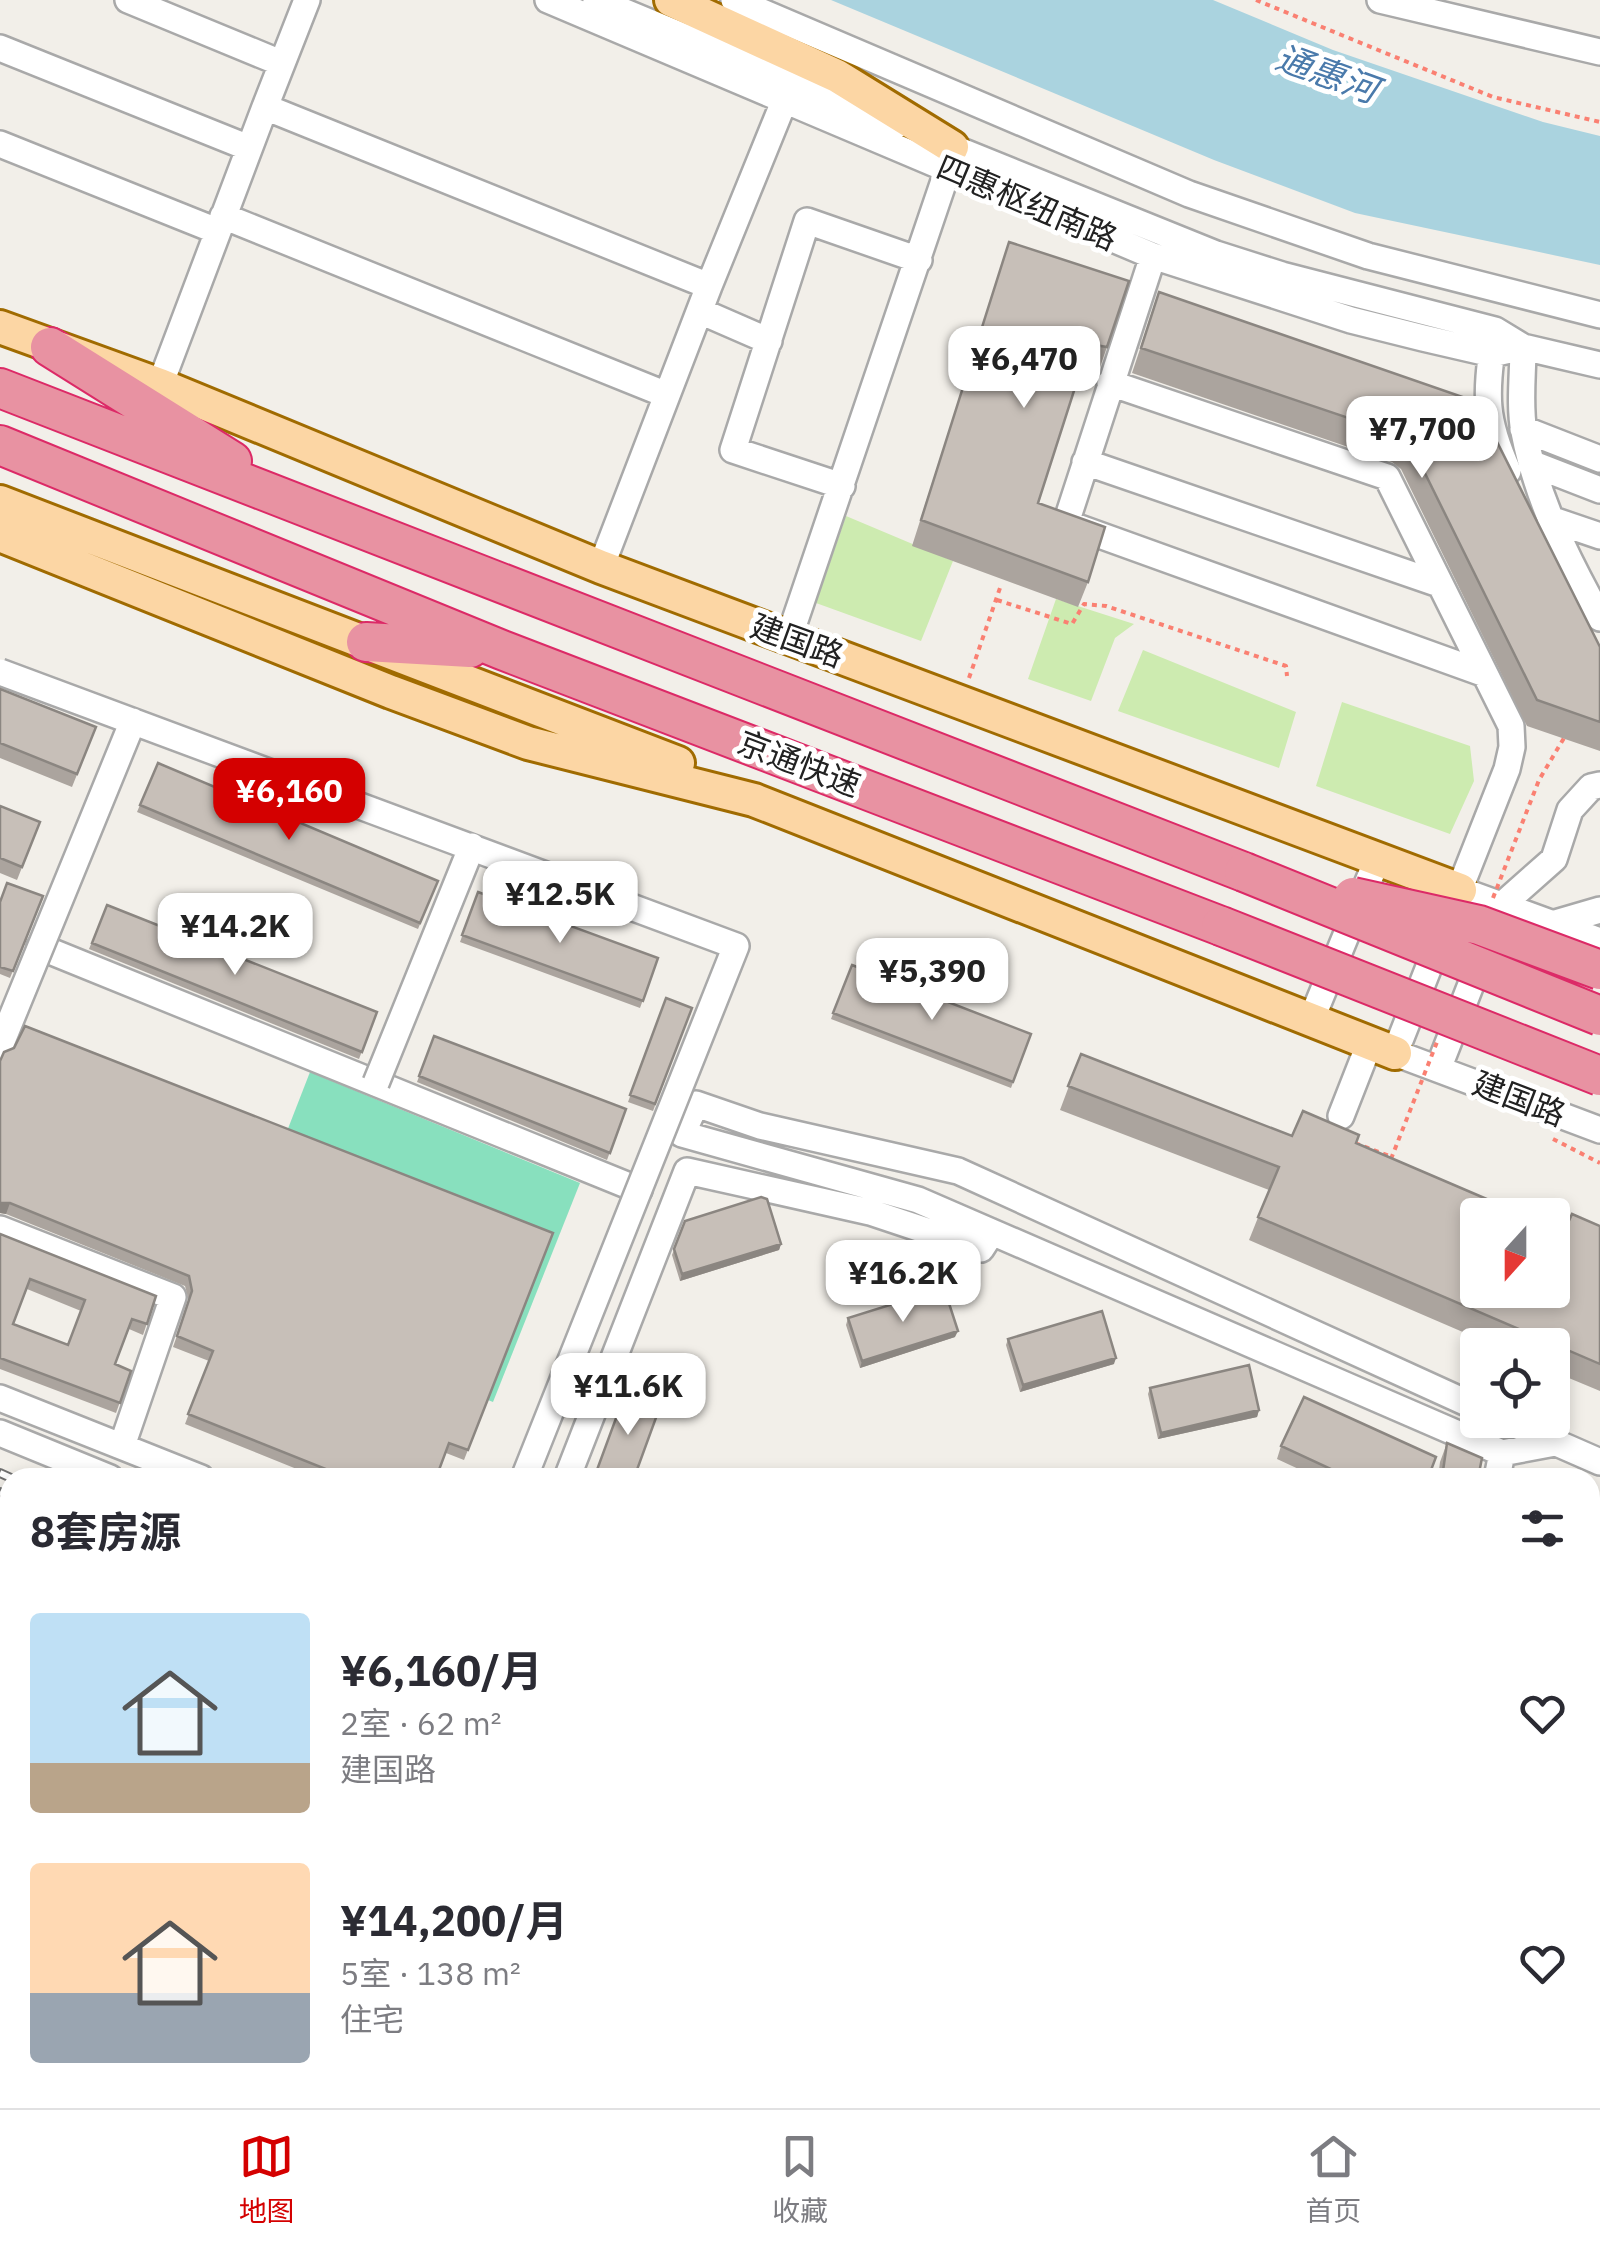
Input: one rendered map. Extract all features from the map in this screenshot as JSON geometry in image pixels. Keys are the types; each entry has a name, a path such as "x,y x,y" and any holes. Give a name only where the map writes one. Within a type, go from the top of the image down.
{"highway":[{"path":"50,346 324,516"},
{"name":"京通快速","path":"0,388 1244,872 1600,1016"},
{"name":"京通快速","path":"0,445 502,650 1600,1076"},
{"path":"366,642 502,650"},
{"path":"1244,872 1479,925 1600,970"}],"main road":[{"path":"671,0 837,76 950,158"},
{"name":"建国路","path":"0,327 160,385 601,567 1460,890"},
{"path":"0,502 707,774 754,800"},
{"path":"0,535 528,743 754,800 1383,1048"}],"street":[{"path":"128,0 281,63"},
{"path":"160,385 307,0"},
{"name":"四惠枢纽南路","path":"548,0 785,99 1216,254 1493,342"},
{"name":"四惠枢纽南路","path":"596,0 950,158 1154,256 1351,320 1523,347 1600,365"},
{"path":"734,0 1189,194 1368,256 1600,314"},
{"path":"1380,0 1600,52"},
{"path":"0,48 249,148"},
{"path":"601,567 785,99"},
{"path":"265,107 709,286"},
{"path":"0,144 667,395"},
{"path":"789,638 919,260 950,158"},
{"path":"842,486 733,450 808,221 919,260"},
{"path":"1154,256 1066,524 1484,674"},
{"path":"700,312 768,341"},
{"path":"1493,342 1487,390 1489,424 1506,467 1597,621"},
{"path":"1523,347 1524,429 1533,464 1550,520 1597,621"},
{"path":"1110,383 1387,477 1511,726 1507,770 1460,890 1344,1128"},
{"path":"1524,429 1600,459"},
{"path":"1085,462 1439,584"},
{"path":"1533,464 1600,490"},
{"path":"1550,520 1600,536"},
{"path":"1572,566 1600,575"},
{"path":"0,672 736,946 528,1468"},
{"path":"0,1046 133,721"},
{"path":"1438,1068 1502,905 1554,859 1570,810 1590,787 1600,786"},
{"path":"376,1083 472,846"},
{"path":"1312,1018 1378,860"},
{"name":"建国路","path":"1460,890 1600,942"},
{"path":"1552,924 1600,910"},
{"path":"40,947 639,1190"},
{"name":"建国路","path":"1383,1048 1600,1130"},
{"path":"1460,1400 958,1171 760,1126 696,1104 682,1134 918,1200 1500,1465 1555,1443"},
{"path":"571,1468 687,1172 870,1212 981,1249 992,1232"},
{"path":"0,1229 173,1297 122,1446"},
{"path":"0,1398 176,1468"},
{"path":"0,1433 86,1468"},
{"path":"1544,1438 1600,1462"}],"path":[{"path":"1256,0 1492,97 1600,122"},
{"path":"960,701 1000,588"},
{"path":"996,600 1072,624 1084,604 1106,606 1286,666 1287,676"},
{"path":"1344,1128 1392,1157"}],"green space":[{"path":"846,516 953,561 921,641 816,603"},
{"path":"1056,599 1134,624 1115,638 1091,701 1028,679"},
{"path":"1143,650 1296,712 1279,768 1118,711"},
{"path":"1342,702 1470,746 1474,781 1450,834 1316,786"},
{"path":"310,1072 580,1183 493,1402 224,1293"}],"water":[{"name":"通惠河","path":"831,0 1213,0 1333,50 1543,122 1600,136 1600,265 1355,213 1214,160"}],"building":[{"path":"1009,242 1129,281 1107,347 1089,344 1038,503 1105,527 1088,582 921,520"},
{"path":"1159,292 1477,402 1600,647 1600,722 1537,700 1410,443 1402,436 1141,348"},
{"path":"0,689 96,727 77,774 0,743"},
{"path":"158,763 438,881 420,923 140,805"},
{"path":"0,806 40,822 22,867 0,858"},
{"path":"7,883 43,896 13,971 0,967 0,902"},
{"path":"478,892 658,958 643,1001 462,935"},
{"path":"107,905 377,1012 362,1052 92,943"},
{"path":"852,965 1031,1034 1013,1082 833,1013"},
{"path":"666,998 692,1008 655,1104 630,1095"},
{"path":"25,1026 553,1233 468,1450 449,1443 440,1468 323,1468 188,1414 213,1351 177,1336 192,1291 189,1276 10,1203 0,1203 0,1061 4,1052 14,1048"},
{"path":"434,1036 626,1109 610,1153 419,1076"},
{"path":"1081,1054 1292,1136 1303,1111 1359,1135 1356,1143 1484,1198 1460,1198 1460,1304 1258,1217 1279,1167 1068,1086"},
{"path":"761,1197 767,1199 781,1244 682,1274 674,1249 685,1221"},
{"path":"1572,1214 1600,1226 1600,1364 1570,1351 1570,1328 1516,1328 1470,1308 1570,1308 1570,1218"},
{"path":"0,1234 156,1296 147,1324 132,1319 115,1364 131,1371 120,1403 0,1358","holes":["30,1279 85,1300 68,1345 13,1324"]},
{"path":"944,1288 958,1331 862,1361 848,1318"},
{"path":"1102,1311 1116,1358 1023,1385 1008,1339"},
{"path":"1249,1365 1259,1410 1161,1433 1150,1388"},
{"path":"626,1391 661,1404 638,1468 598,1468"},
{"path":"1304,1397 1436,1457 1432,1468 1328,1468 1281,1446"},
{"path":"1447,1443 1482,1458 1480,1468 1443,1468"}]}
